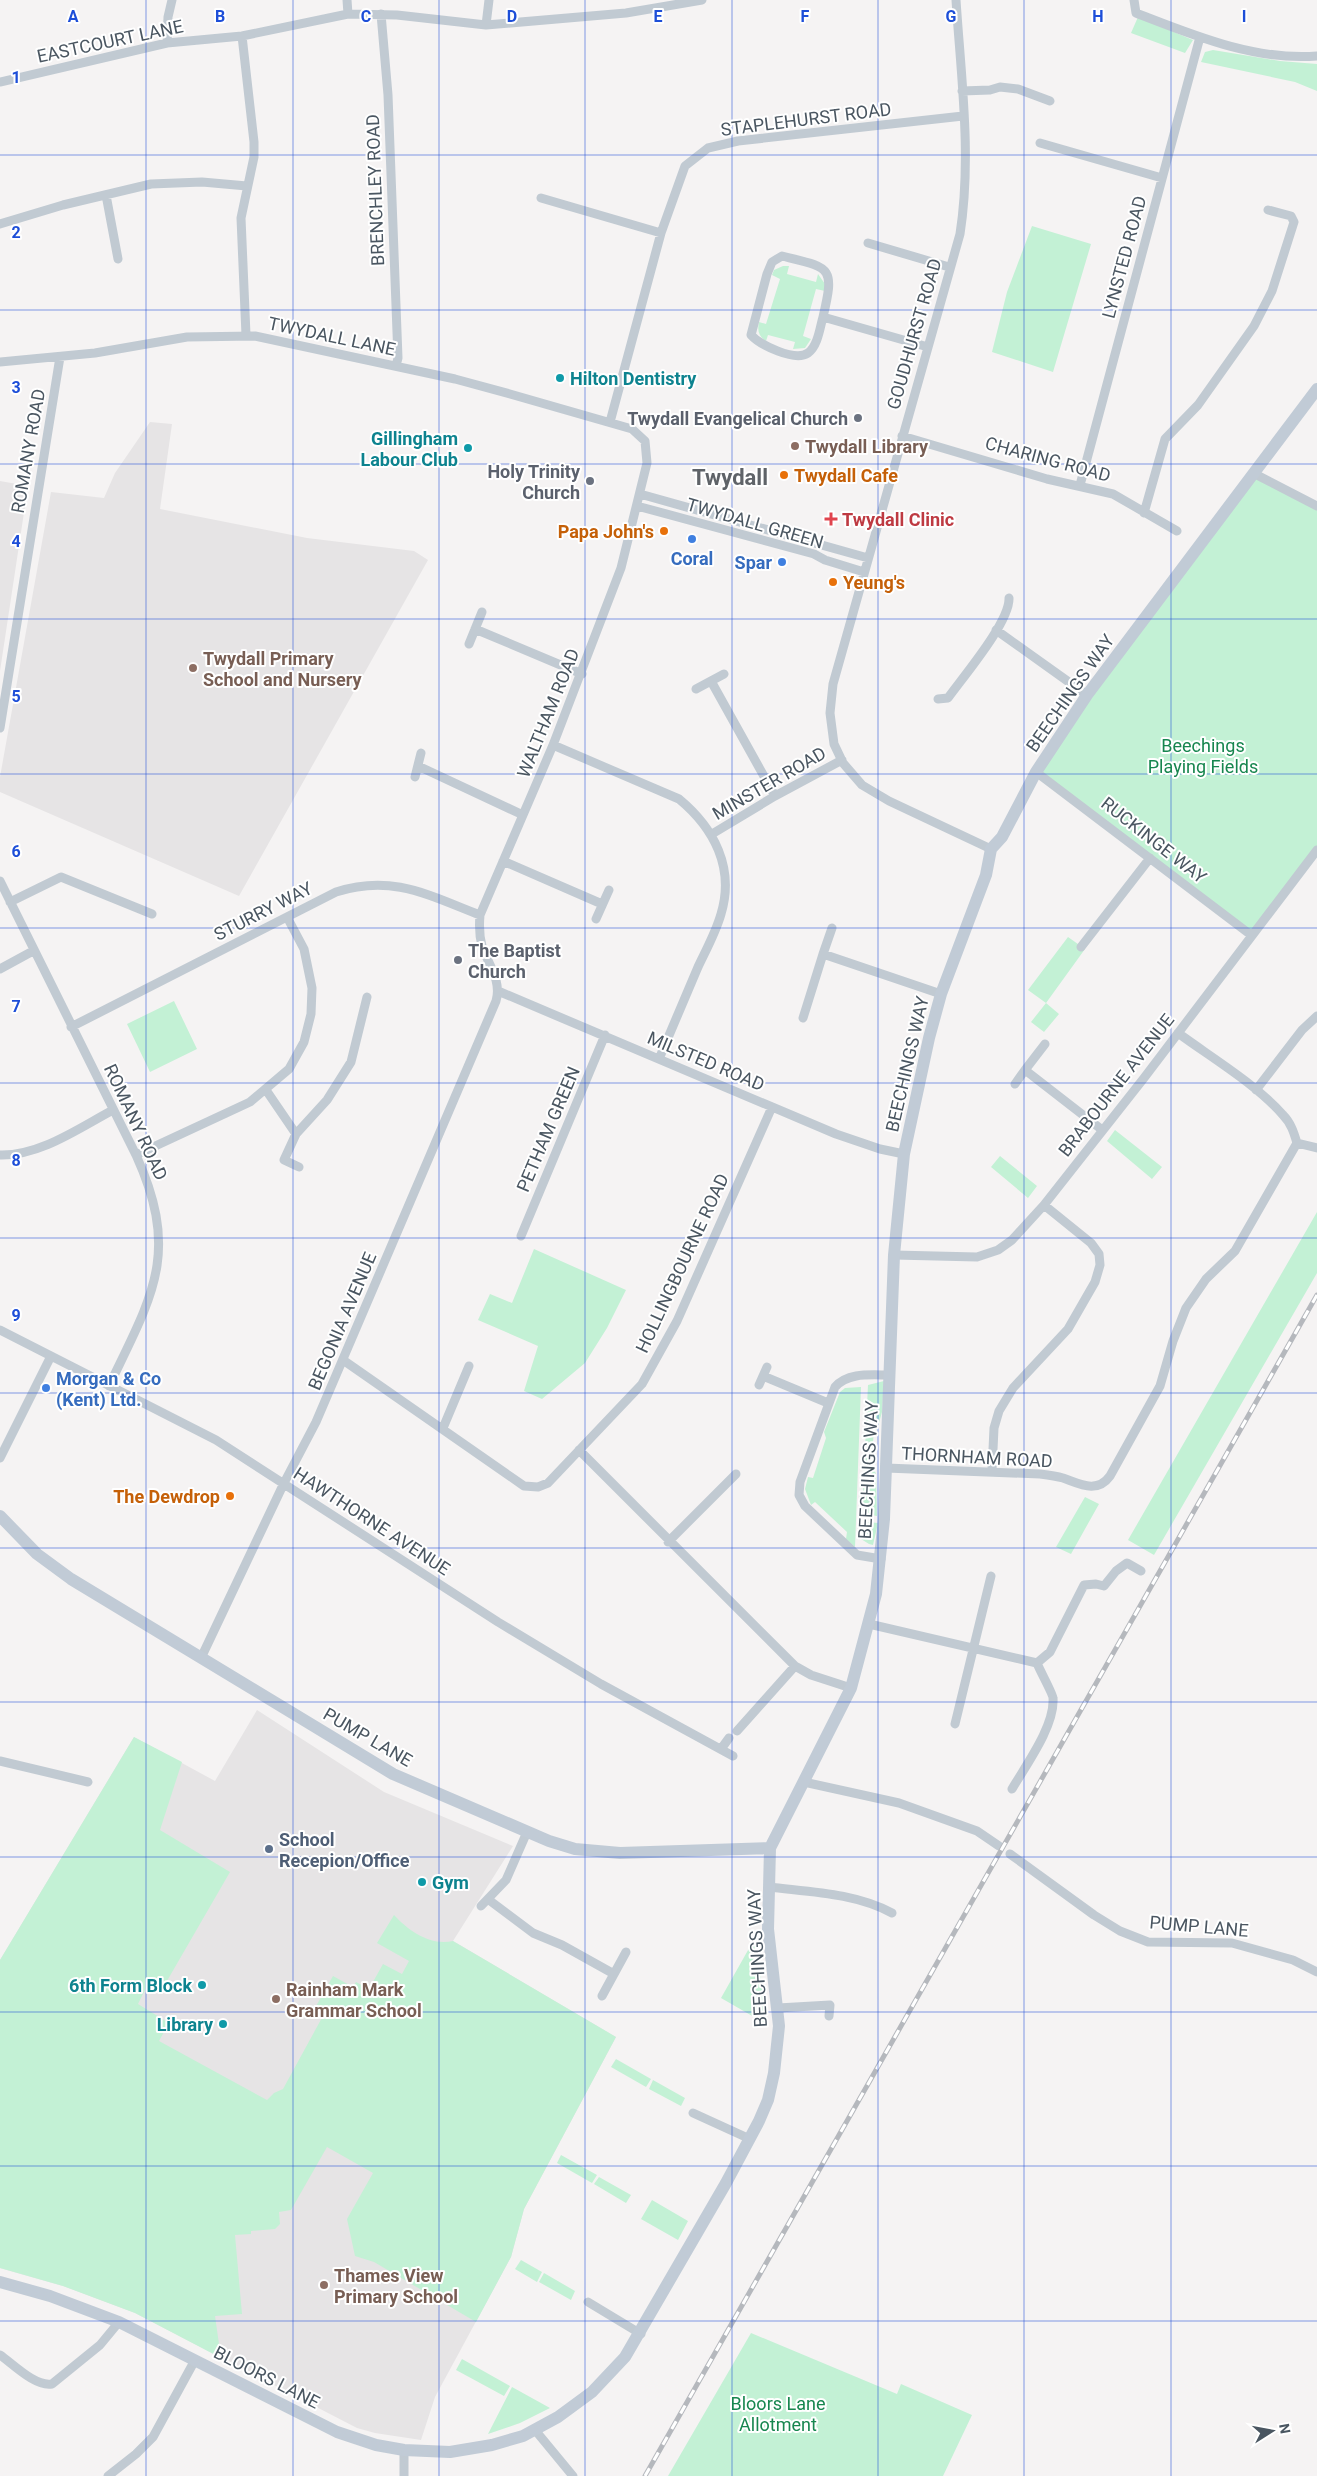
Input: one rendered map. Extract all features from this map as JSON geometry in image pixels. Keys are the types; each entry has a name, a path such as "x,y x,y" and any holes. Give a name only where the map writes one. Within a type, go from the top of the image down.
{"street":[{"path":"167,42 168,17 172,0"},
{"path":"347,0 348,14"},
{"path":"486,25 489,0"},
{"name":"EASTCOURT LANE","path":"0,82 167,42 242,36 348,14 381,14 486,25 555,20 648,5 702,0"},
{"name":"GOUDHURST ROAD","path":"956,0 962,91 965,203 960,234 949,266 830,701 832,734 842,760 857,779 872,793 991,849"},
{"path":"1134,0 1136,12 1200,37 1239,49 1284,55 1317,56"},
{"name":"BRENCHLEY ROAD","path":"381,14 388,95 398,349 396,366"},
{"path":"242,36 254,134 254,157 242,208 240,239 246,335"},
{"name":"LYNSTED ROAD","path":"1080,485 1200,37"},
{"path":"962,91 990,90 1000,87 1018,89 1050,101"},
{"name":"STAPLEHURST ROAD","path":"610,422 656,250 685,166 708,148 738,141 963,116"},
{"path":"1040,143 1162,178"},
{"path":"0,224 106,194 151,184 202,182 247,186"},
{"path":"106,194 118,259"},
{"path":"541,198 661,234"},
{"path":"1144,512 1165,439 1198,405 1222,372 1254,326 1272,291 1294,222 1291,216 1268,210"},
{"path":"868,243 949,266"},
{"path":"782,256 821,266 827,272 831,280 823,317 814,347 808,354 797,356 766,347 751,335 772,262 782,256"},
{"path":"823,317 928,347"},
{"name":"TWYDALL LANE","path":"0,362 60,357 187,338 246,335 455,379 632,429 645,441"},
{"name":"ROMANY ROAD","path":"0,728 60,357"},
{"name":"BEECHINGS WAY","path":"404,2450 439,2453 475,2449 509,2441 535,2430 567,2411 592,2392 625,2358 641,2334 750,2139 768,2100 778,2044 778,2008 768,1929 770,1848 851,1688 869,1624 881,1559 894,1255 904,1154 929,1038 941,994 986,875 991,849 1002,837 1036,772 1087,695 1317,389"},
{"name":"CHARING ROAD","path":"902,436 1047,479 1113,494 1177,532"},
{"name":"WALTHAM ROAD","path":"498,991 496,978 480,938 480,915 554,745 621,568 648,454 645,441"},
{"path":"1253,472 1317,506"},
{"name":"TWYDALL GREEN","path":"640,494 868,558"},
{"name":"TWYDALL GREEN","path":"637,506 814,554 825,560 864,572"},
{"path":"938,699 948,698 996,630 1010,606 1009,598"},
{"path":"469,644 482,612"},
{"path":"475,629 582,674"},
{"path":"996,630 1087,695"},
{"path":"696,689 724,674"},
{"path":"711,681 775,796"},
{"path":"554,745 679,800 696,813 712,834 721,858 725,886 721,914 659,1059"},
{"path":"415,777 421,753"},
{"name":"MINSTER ROAD","path":"712,834 775,796 842,760"},
{"path":"418,766 523,815"},
{"name":"RUCKINGE WAY","path":"1036,772 1251,935"},
{"name":"BRABOURNE AVENUE","path":"894,1255 978,1257 998,1250 1012,1240 1044,1205 1178,1034 1317,850"},
{"path":"1081,947 1150,858"},
{"path":"503,861 602,904"},
{"path":"10,902 61,876 152,914"},
{"name":"ROMANY ROAD","path":"0,881 33,951 136,1155 154,1201 159,1232 158,1257 149,1301 109,1386"},
{"name":"STURRY WAY","path":"72,1027 336,892 359,885 378,884 412,889 480,915"},
{"path":"596,919 609,890"},
{"path":"136,1155 250,1102 288,1069 304,1042 311,1014 309,970 304,949 287,917"},
{"path":"803,1018 832,928"},
{"path":"0,970 33,951"},
{"path":"823,954 941,994"},
{"name":"MILSTED ROAD","path":"498,991 847,1138 904,1154"},
{"name":"BEGONIA AVENUE","path":"201,1658 284,1483 316,1422 496,1002 498,991"},
{"path":"299,1167 284,1160 296,1134 327,1100 351,1062 367,997"},
{"path":"1256,1090 1302,1030 1317,1016"},
{"path":"1178,1034 1256,1090 1284,1116 1293,1130 1297,1143 1317,1148"},
{"name":"PETHAM GREEN","path":"521,1236 605,1035"},
{"path":"1015,1084 1044,1044"},
{"path":"1025,1070 1102,1129"},
{"path":"266,1090 296,1134"},
{"name":"HOLLINGBOURNE ROAD","path":"343,1360 524,1486 538,1488 548,1483 642,1384 677,1321 772,1107"},
{"path":"0,1155 14,1155 39,1148 114,1110"},
{"name":"THORNHAM ROAD","path":"886,1468 992,1471 1057,1476 1085,1486 1095,1486 1106,1481 1160,1386 1172,1341 1186,1308 1206,1279 1236,1251 1297,1143"},
{"path":"992,1471 994,1428 999,1411 1013,1388 1068,1328 1095,1282 1100,1265 1099,1254 1091,1243 1044,1205"},
{"name":"HAWTHORNE AVENUE","path":"0,1330 216,1440 498,1622 617,1693 734,1756"},
{"path":"0,1458 51,1356"},
{"path":"443,1428 468,1366"},
{"path":"759,1385 765,1371 828,1403"},
{"path":"881,1559 857,1555 805,1506 799,1495 800,1482 828,1403 841,1380 851,1376 889,1375"},
{"path":"579,1450 668,1542 795,1666 811,1675 851,1688"},
{"path":"668,1542 736,1474"},
{"name":"PUMP LANE","path":"0,1516 51,1566 393,1774 527,1832 575,1849 599,1852 656,1853 745,1847 770,1848"},
{"path":"1037,1663 1050,1652 1084,1585 1096,1584 1104,1586 1116,1571 1127,1563 1141,1571"},
{"path":"955,1724 991,1576"},
{"path":"869,1624 1037,1663"},
{"path":"1012,1789 1044,1733 1052,1708 1052,1694 1037,1663"},
{"path":"737,1730 795,1666"},
{"path":"721,1749 729,1738"},
{"path":"0,1761 88,1782"},
{"path":"804,1782 899,1803 977,1832 999,1846"},
{"path":"481,1906 489,1900 506,1880 527,1832"},
{"name":"PUMP LANE","path":"1010,1854 1094,1915 1120,1931 1148,1942 1232,1943 1293,1960 1317,1972"},
{"path":"769,1887 849,1898 876,1904 892,1913"},
{"path":"489,1900 533,1933 562,1945 614,1974"},
{"path":"602,1996 626,1952"},
{"path":"778,2008 830,2005 829,2016"},
{"path":"694,2113 750,2139"},
{"name":"BLOORS LANE","path":"0,2282 50,2296 119,2322 332,2430 365,2442 404,2450"},
{"path":"588,2302 641,2334"},
{"path":"0,2355 37,2381 52,2384 94,2350 113,2332 119,2322"},
{"path":"108,2476 136,2454 153,2437 195,2360"},
{"path":"535,2430 573,2476"},
{"path":"404,2450 404,2476"}],"shaded area":[{"name":"Twydall Primary School and Nursery","path":"150,422 172,424 160,509 307,538 414,551 428,560 239,896 0,792 0,777 51,492 104,498 115,473"},
{"path":"0,481 28,486 0,671"},
{"name":"Rainham Mark Grammar School","path":"257,1710 384,1792 513,1846 453,1941 616,2037 524,2209 511,2257 435,2397 421,2440 375,2433 357,2428 135,2313 63,2286 0,2268 0,1960 134,1737 215,1781"}],"green space":[{"path":"1138,17 1193,40 1185,53 1131,33"},
{"path":"1213,50 1280,61 1317,64 1317,91 1295,82 1201,62 1205,52"},
{"path":"1032,226 1091,244 1053,372 992,352 1007,292"},
{"path":"783,266 789,266 787,274 816,282 818,274 825,284 825,291 816,289 803,336 811,339 805,348 793,349 795,342 768,335 766,341 759,333 759,322 766,324 780,279 772,275 774,270"},
{"name":"Beechings Playing Fields","path":"1253,473 1317,506 1317,850 1251,935 1036,772"},
{"path":"1068,937 1085,949 1046,1003 1028,990"},
{"path":"174,1001 197,1049 150,1072 127,1024"},
{"path":"1046,1003 1059,1014 1044,1032 1031,1022"},
{"path":"1115,1130 1162,1167 1152,1179 1107,1141"},
{"path":"1000,1156 1037,1186 1028,1198 991,1167"},
{"path":"1317,1212 1317,1273 1154,1555 1128,1540"},
{"path":"534,1249 626,1290 607,1328 585,1363 542,1399 524,1391 538,1346 478,1320 490,1294 512,1303"},
{"path":"884,1381 882,1412 877,1430 874,1429 871,1469 876,1473 877,1516 862,1512 868,1385"},
{"path":"861,1387 855,1547 846,1539 847,1532 815,1502 811,1505 805,1489 808,1477 813,1478 826,1438 824,1432 840,1392 845,1388"},
{"path":"1085,1497 1099,1504 1071,1554 1056,1547"},
{"path":"867,1522 878,1523 873,1545 861,1539 864,1524"},
{"name":"Rainham Mark Grammar School","path":"134,1737 182,1762 160,1830 230,1872 160,1993 147,1986 138,2004 169,2023 159,2041 267,2100 274,2093 283,2089 324,2014 315,2008 333,1976 353,1987 356,1982 369,1989 383,1964 402,1974 409,1961 377,1943 394,1915 413,1932 436,1941 453,1941 616,2037 524,2209 511,2257 476,2322 374,2262 355,2256 347,2219 373,2173 327,2147 291,2210 279,2212 280,2224 275,2229 251,2231 251,2234 235,2235 242,2314 215,2316 221,2358 135,2313 63,2286 0,2268 0,1960"},
{"path":"756,1936 766,2024 721,1998"},
{"path":"616,2059 651,2079 646,2087 611,2067"},
{"path":"653,2080 685,2098 681,2106 649,2089"},
{"path":"561,2155 597,2175 592,2183 557,2163"},
{"path":"599,2177 631,2195 626,2203 594,2184"},
{"path":"652,2200 688,2221 678,2240 641,2219"},
{"path":"521,2260 542,2272 537,2282 515,2269"},
{"path":"544,2273 575,2291 571,2300 539,2282"},
{"name":"Bloors Lane Allotment","path":"751,2333 897,2394 901,2384 972,2415 943,2476 668,2476"},
{"path":"462,2359 510,2386 504,2396 456,2370"},
{"path":"512,2387 550,2408 520,2423 488,2434"}],"railway":[{"path":"645,2476 1317,1295"}],"place":[{"name":"Hilton Dentistry","path":"560,378"},
{"name":"Twydall Evangelical Church","path":"858,418"},
{"name":"Twydall Library","path":"795,446"},
{"name":"Gillingham Labour Club","path":"468,448"},
{"name":"Twydall Cafe","path":"784,475"},
{"name":"Holy Trinity Church","path":"590,481"},
{"name":"Twydall Clinic","path":"831,519"},
{"name":"Papa John's","path":"664,531"},
{"name":"Coral","path":"692,539"},
{"name":"Spar","path":"782,562"},
{"name":"Yeung's","path":"833,582"},
{"name":"Twydall Primary School and Nursery","path":"193,668"},
{"name":"The Baptist Church","path":"458,960"},
{"name":"Morgan & Co (Kent) Ltd.","path":"46,1388"},
{"name":"The Dewdrop","path":"230,1496"},
{"name":"School Recepion/Office","path":"269,1849"},
{"name":"Gym","path":"422,1882"},
{"name":"6th Form Block","path":"202,1985"},
{"name":"Rainham Mark Grammar School","path":"276,1999"},
{"name":"Library","path":"223,2024"},
{"name":"Thames View Primary School","path":"324,2285"}],"district":[{"name":"Twydall","path":"730,477"}]}
